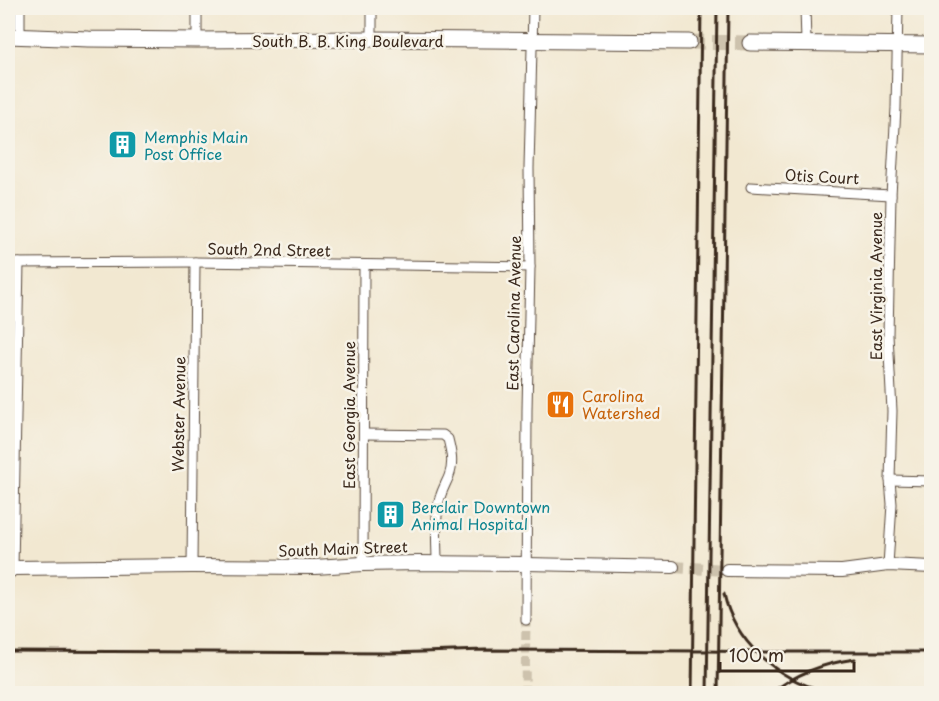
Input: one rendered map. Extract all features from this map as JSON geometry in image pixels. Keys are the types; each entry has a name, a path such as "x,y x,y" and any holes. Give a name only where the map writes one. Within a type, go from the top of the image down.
{"main road":[{"name":"South B. B. King Boulevard","path":"14,36 197,40 689,42"},
{"path":"750,43 932,45"},
{"name":"South Main Street","path":"9,567 526,564"}],"street":[{"path":"14,36 20,8"},
{"path":"197,8 197,40"},
{"path":"372,8 372,39"},
{"name":"East Carolina Avenue","path":"526,620 529,168 533,8"},
{"path":"805,8 806,42"},
{"name":"East Virginia Avenue","path":"888,565 892,504 890,480 892,411 888,335 898,8"},
{"name":"Otis Court","path":"752,187 891,195"},
{"name":"South 2nd Street","path":"8,263 195,262 530,267"},
{"name":"Webster Avenue","path":"192,566 195,262"},
{"path":"9,567 19,263"},
{"name":"East Georgia Avenue","path":"363,564 364,266"},
{"path":"364,434 443,435 448,439 452,460 450,474 441,493 437,510 437,564"},
{"path":"890,480 932,481"},
{"name":"South Main Street","path":"526,564 673,567"},
{"path":"727,570 842,571 888,565 932,567"}],"tunnel":[{"path":"689,42 750,43"},
{"path":"673,567 727,570"},
{"path":"525,694 526,620"}],"railway":[{"path":"692,694 701,8"},
{"path":"707,694 717,8"},
{"path":"718,694 728,8"},
{"path":"724,594 737,627 760,656 774,667 806,685 823,690 870,694"},
{"path":"8,651 932,652"},
{"path":"770,694 810,671 832,663 855,659"}],"place":[{"name":"Memphis Main Post Office","path":"123,145"},
{"name":"Carolina Watershed","path":"561,404"},
{"name":"Berclair Downtown Animal Hospital","path":"390,515"}]}
